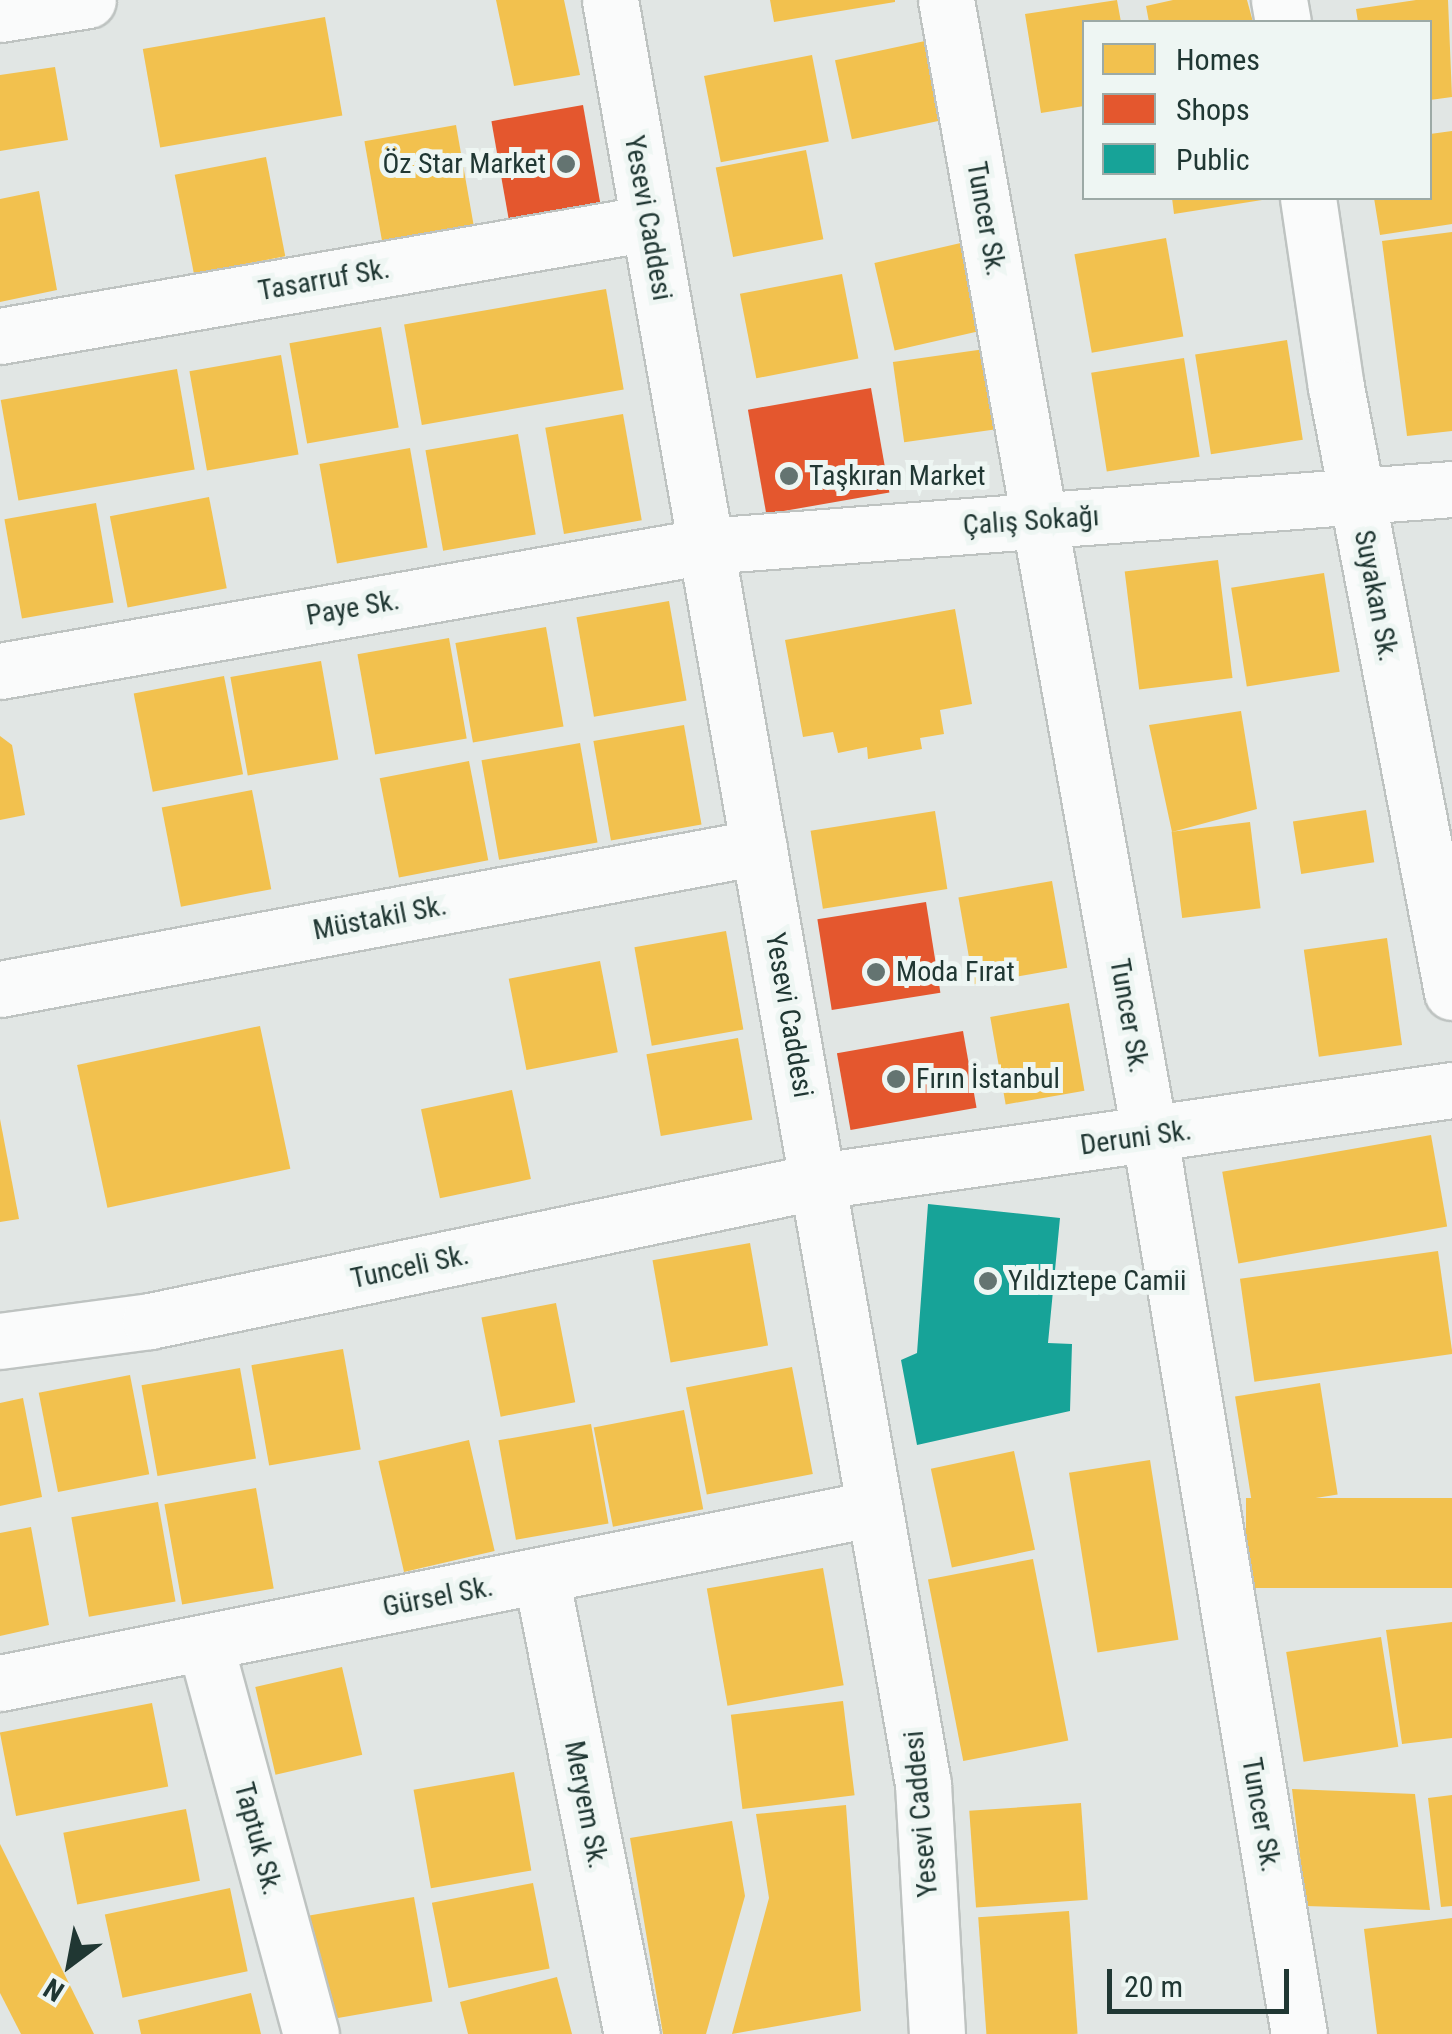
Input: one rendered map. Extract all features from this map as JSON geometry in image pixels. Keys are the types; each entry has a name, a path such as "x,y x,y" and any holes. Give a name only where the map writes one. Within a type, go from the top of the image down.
{"street":[{"path":"0,14 88,0"},
{"name":"Yesevi Caddesi","path":"610,0 923,1784 937,2034"},
{"name":"Tuncer Sk.","path":"946,0 1150,1137 1299,2034"},
{"name":"Suyakan Sk.","path":"1308,200 1357,497 1452,992"},
{"name":"Tasarruf Sk.","path":"0,336 649,223"},
{"name":"Çalış Sokağı","path":"706,546 1452,490"},
{"name":"Paye Sk.","path":"0,671 706,546"},
{"name":"Müstakil Sk.","path":"0,989 759,846"},
{"name":"Deruni Sk.","path":"819,1181 1150,1137 1452,1090"},
{"name":"Tunceli Sk.","path":"0,1341 150,1321 819,1181"},
{"name":"Gürsel Sk.","path":"0,1683 875,1508"},
{"name":"Meryem Sk.","path":"540,1576 632,2034"},
{"name":"Taptuk Sk.","path":"204,1644 311,2034"}],"building: Homes":[{"path":"496,0 564,0 580,75 514,86"},
{"path":"770,0 895,0 895,2 774,22"},
{"path":"1117,0 1121,20 1082,20 1082,106 1041,113 1025,14"},
{"path":"1173,0 1247,0 1252,20 1149,20 1146,6"},
{"path":"1416,0 1448,0 1452,97 1432,100 1432,20 1358,20 1356,9"},
{"path":"325,17 342,115 160,148 143,49"},
{"path":"925,41 942,120 852,139 835,60"},
{"path":"812,55 829,141 721,162 704,76"},
{"path":"55,67 68,140 0,151 0,75"},
{"path":"456,125 474,225 382,242 364,141"},
{"path":"1452,131 1452,224 1380,235 1374,200 1432,200 1432,134"},
{"path":"806,150 823,239 733,257 716,168"},
{"path":"266,157 285,256 194,274 175,175"},
{"path":"39,191 57,290 0,302 0,199"},
{"path":"1172,200 1262,200 1174,214"},
{"path":"1452,232 1452,431 1407,436 1382,241"},
{"path":"1166,238 1183,336 1092,353 1074,254"},
{"path":"965,242 985,330 895,351 874,263"},
{"path":"842,274 858,358 756,378 740,294"},
{"path":"606,289 624,389 422,425 404,325"},
{"path":"381,327 399,427 307,444 289,343"},
{"path":"1287,340 1303,440 1211,454 1195,355"},
{"path":"985,349 996,429 904,442 893,362"},
{"path":"281,355 299,454 207,471 189,371"},
{"path":"1184,358 1200,457 1107,471 1091,373"},
{"path":"177,369 195,469 18,501 1,400"},
{"path":"623,414 642,520 564,534 545,428"},
{"path":"518,434 536,534 443,551 425,450"},
{"path":"410,448 428,547 337,563 319,464"},
{"path":"209,497 227,588 128,608 110,516"},
{"path":"96,503 114,602 22,619 4,519"},
{"path":"1218,560 1233,678 1139,690 1125,571"},
{"path":"1324,573 1340,672 1247,686 1231,588"},
{"path":"669,601 687,700 594,717 576,617"},
{"path":"955,609 972,704 940,710 944,734 920,738 922,749 868,759 867,747 838,753 833,732 803,737 785,640"},
{"path":"546,627 564,726 473,742 455,643"},
{"path":"449,638 467,738 375,755 357,654"},
{"path":"321,661 338,759 248,775 230,677"},
{"path":"224,676 243,774 153,792 134,694"},
{"path":"1241,711 1257,809 1172,832 1149,725"},
{"path":"684,725 702,824 611,840 593,741"},
{"path":"0,736 12,745 25,815 0,820"},
{"path":"580,743 598,842 499,860 482,760"},
{"path":"469,761 488,860 399,878 380,778"},
{"path":"252,790 271,889 181,907 162,808"},
{"path":"1366,810 1374,862 1301,874 1293,822"},
{"path":"935,811 947,889 823,909 811,831"},
{"path":"1250,822 1261,908 1182,918 1172,832"},
{"path":"1052,881 1067,968 974,984 958,897"},
{"path":"726,931 743,1029 652,1046 634,947"},
{"path":"1387,938 1402,1045 1319,1057 1304,950"},
{"path":"600,961 618,1052 526,1070 509,979"},
{"path":"1069,1003 1084,1091 1006,1105 990,1017"},
{"path":"260,1026 290,1169 107,1208 77,1065"},
{"path":"738,1038 752,1120 661,1136 646,1054"},
{"path":"512,1090 531,1179 440,1198 421,1109"},
{"path":"0,1119 19,1219 0,1222"},
{"path":"1431,1135 1447,1227 1238,1263 1222,1172"},
{"path":"750,1243 768,1345 671,1363 653,1260"},
{"path":"1438,1251 1452,1354 1254,1382 1240,1279"},
{"path":"556,1303 575,1402 501,1417 481,1318"},
{"path":"343,1349 361,1449 269,1466 251,1365"},
{"path":"792,1367 813,1474 707,1495 686,1388"},
{"path":"240,1368 256,1459 157,1476 142,1385"},
{"path":"130,1375 149,1474 58,1492 39,1393"},
{"path":"1320,1383 1338,1495 1253,1508 1235,1396"},
{"path":"23,1398 42,1497 0,1506 0,1403"},
{"path":"684,1410 703,1509 613,1527 594,1428"},
{"path":"591,1424 609,1523 516,1540 498,1440"},
{"path":"469,1440 495,1551 404,1572 378,1461"},
{"path":"1014,1451 1035,1550 952,1567 931,1469"},
{"path":"1150,1460 1178,1640 1097,1653 1069,1473"},
{"path":"256,1488 274,1588 182,1605 164,1504"},
{"path":"1246,1498 1452,1498 1452,1588 1246,1588"},
{"path":"158,1502 176,1601 89,1617 71,1517"},
{"path":"31,1527 49,1625 0,1636 0,1533"},
{"path":"1033,1559 1068,1741 963,1761 928,1579"},
{"path":"823,1568 844,1685 727,1706 707,1588"},
{"path":"1452,1622 1452,1738 1402,1744 1386,1630"},
{"path":"1381,1637 1398,1747 1304,1762 1286,1652"},
{"path":"342,1667 362,1755 276,1775 255,1687"},
{"path":"843,1701 855,1795 742,1809 731,1715"},
{"path":"152,1703 168,1786 16,1816 0,1733"},
{"path":"514,1772 531,1870 431,1888 414,1790"},
{"path":"1292,1789 1415,1794 1430,1910 1306,1906"},
{"path":"1452,1795 1452,1906 1441,1907 1428,1798"},
{"path":"1081,1803 1088,1900 976,1908 969,1811"},
{"path":"846,1805 861,2011 732,2034 769,1898 756,1814"},
{"path":"186,1809 200,1881 77,1905 63,1833"},
{"path":"732,1821 745,1896 706,2034 663,2034 630,1838"},
{"path":"0,1844 94,2034 21,2034 0,1993"},
{"path":"533,1883 550,1968 448,1988 432,1903"},
{"path":"230,1888 248,1971 122,1998 105,1915"},
{"path":"414,1897 432,2001 325,2020 307,1916"},
{"path":"1069,1911 1078,2034 986,2034 978,1917"},
{"path":"1452,1918 1452,2034 1377,2034 1364,1929"},
{"path":"557,1977 572,2034 468,2034 460,2002"},
{"path":"251,1993 261,2034 141,2034 138,2020"}],"building: Shops":[{"path":"583,105 601,205 509,222 491,121"},
{"path":"871,388 889,492 766,514 748,410"},
{"path":"926,902 940,993 832,1010 817,919"},
{"path":"963,1031 977,1108 850,1130 837,1053"}],"building: Public":[{"name":"Yıldıztepe Camii","path":"928,1204 1060,1218 1048,1343 1072,1344 1070,1411 917,1445 901,1360 917,1353"}],"place":[{"name":"Öz Star Market","path":"566,164"},
{"name":"Taşkıran Market","path":"789,476"},
{"name":"Moda Fırat","path":"876,972"},
{"name":"Fırın İstanbul","path":"896,1079"},
{"name":"Yıldıztepe Camii","path":"988,1281"}]}
